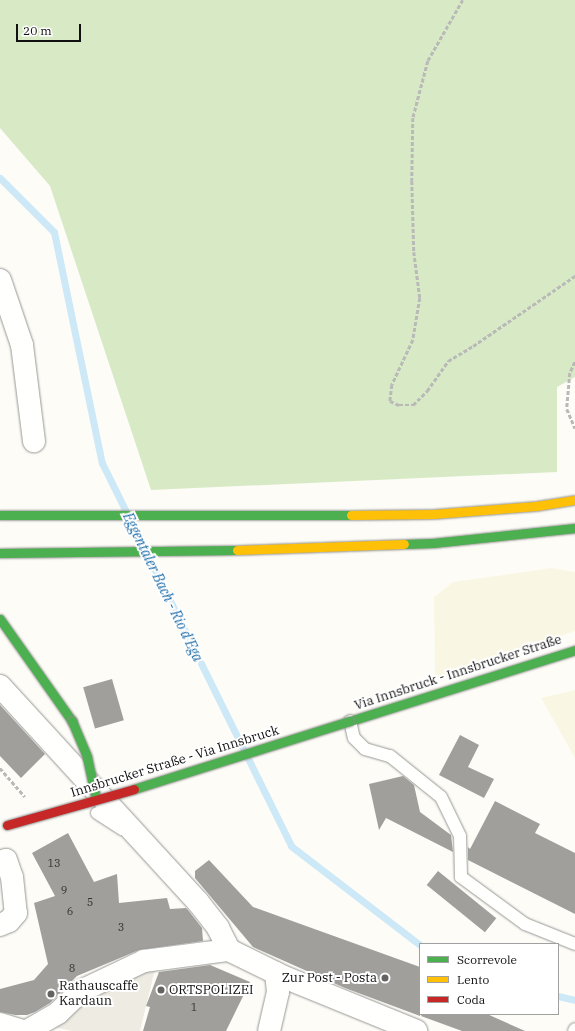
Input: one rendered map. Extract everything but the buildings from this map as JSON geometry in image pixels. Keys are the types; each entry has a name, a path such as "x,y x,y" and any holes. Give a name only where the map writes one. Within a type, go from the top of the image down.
{"main road":[{"path":"0,515 315,516 433,514 536,506 575,500"},
{"path":"0,553 330,547 433,543 575,528"},
{"path":"0,619 72,721 87,757 96,799"},
{"name":"Via Innsbruck - Innsbrucker Straße","path":"350,722 439,692 575,650"},
{"name":"Innsbrucker Straße - Via Innsbruck","path":"7,825 174,778 350,722"}],"street":[{"path":"0,280 22,345 34,441"},
{"path":"0,686 198,902 218,928 229,950"},
{"path":"0,862 6,860 12,877 16,913 9,922 0,925"},
{"path":"27,1031 58,1013 81,990 144,961 229,950 276,973 416,1031"},
{"path":"269,1031 278,992 276,973"},
{"path":"0,1024 23,1031"}],"lane":[{"path":"350,722 354,738 365,749 390,756 441,797 460,836 461,877 525,924 575,944"},
{"path":"97,813 148,847"}],"path":[{"path":"463,0 428,61 413,118 414,252 420,298 412,340 392,384 390,401 399,406 413,405 427,391 448,361 474,346 575,276"},
{"path":"575,362 570,373 567,409 575,428"}],"shaded area":[{"path":"552,568 575,572 575,631 435,678 434,597 453,582"},
{"path":"575,690 575,758 541,698"},
{"path":"155,969 140,1031 72,1031 49,1026 73,984"}],"green space":[{"path":"0,0 575,0 575,377 557,387 557,472 151,490 50,186 0,128"}],"waterway":[{"name":"Eggentaler Bach - Rio d'Ega","path":"0,178 54,232 102,463 291,846 419,944"},
{"name":"Eggentaler Bach - Rio d'Ega","path":"559,996 575,1000"}],"traffic: fast":[{"path":"0,515 351,515"},
{"path":"404,544 433,543 575,528"},
{"path":"0,553 237,550"},
{"path":"0,619 72,721"},
{"path":"350,721 575,650"},
{"path":"72,721 87,757 96,799"},
{"path":"134,789 350,721"}],"traffic: slow":[{"path":"351,515 433,514 536,506 575,500"},
{"path":"237,550 404,544"}],"traffic: jam":[{"path":"7,825 134,789"}],"place":[{"name":"Zur Post - Posta","path":"385,978"},
{"name":"ORTSPOLIZEI","path":"161,990"},
{"name":"Rathauscaffe Kardaun","path":"51,994"}]}
